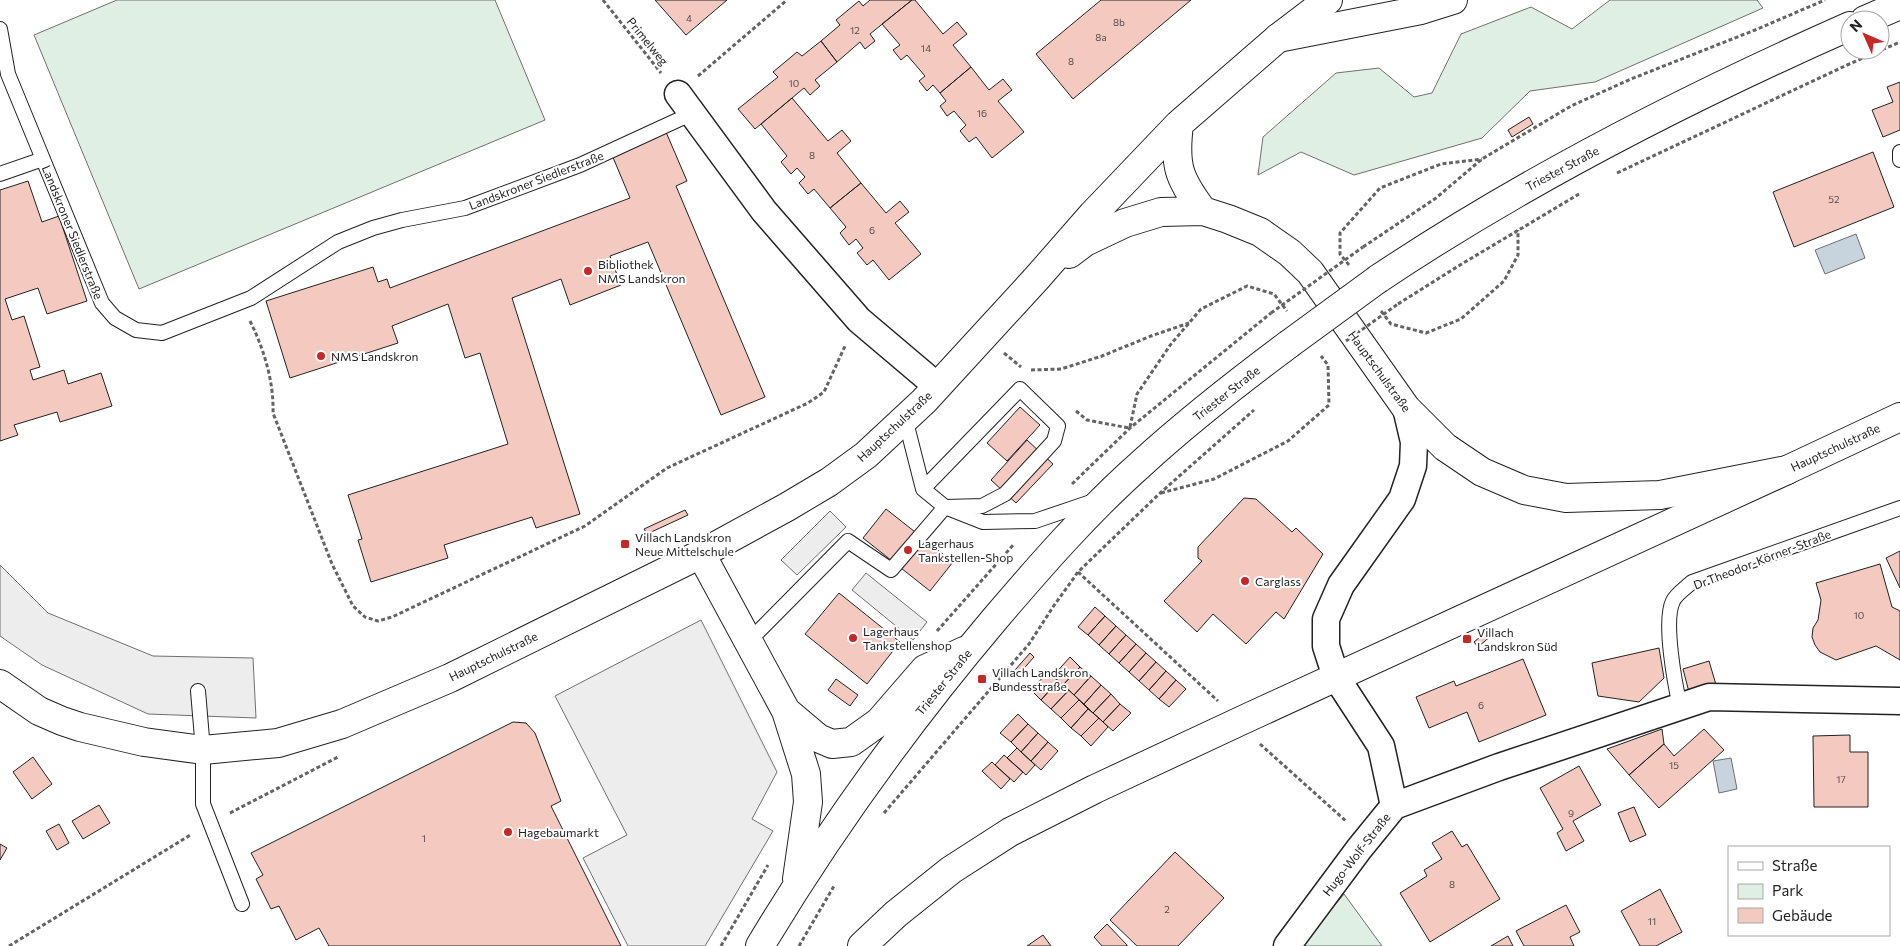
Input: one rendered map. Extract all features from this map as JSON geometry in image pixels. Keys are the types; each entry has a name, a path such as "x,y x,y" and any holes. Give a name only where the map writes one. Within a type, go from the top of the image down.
{"main road":[{"name":"Hauptschulstraße","path":"0,684 40,710 80,727 144,742 203,750 278,743 342,724 450,678 701,554 829,482 866,455 937,386 1093,214 1179,124 1278,38 1328,0"},
{"path":"1278,38 1421,10 1453,0"},
{"path":"1887,10 1900,4"},
{"name":"Triester Straße","path":"760,946 856,796 914,718 969,649 1032,575 1107,497 1140,465 1214,401 1378,279 1429,245 1538,180 1780,57 1840,30"},
{"path":"1179,124 1176,150 1180,173 1187,190 1203,211"},
{"name":"Hauptschulstraße","path":"1036,279 1085,242 1125,223 1161,212 1203,211 1228,218 1260,232 1290,253 1310,272 1406,408 1445,447 1482,472 1524,490 1566,498 1660,495 1787,470 1900,417"},
{"path":"862,946 896,914 951,870 1010,832 1095,789 1787,470"},
{"path":"701,554 786,711 806,774 808,802 796,887"},
{"path":"786,711 818,738 832,744 852,742 879,722 925,669 969,649"}],"street":[{"name":"Hauptschulstraße","path":"686,103 764,212 858,320 937,386"},
{"name":"Hugo-Wolf-Straße","path":"1287,946 1359,849 1394,806 1381,746 1336,677 1326,646 1326,619 1341,585 1402,499 1413,466 1414,442 1406,408"},
{"path":"1394,806 1499,767 1709,697 1900,701"}],"lane":[{"name":"Landskroner Siedlerstraße","path":"0,30 8,74 102,303 115,318 136,330 162,333 251,298 338,242 372,228 465,208 580,165 686,103"},
{"path":"1900,152 1900,160"},
{"path":"0,174 43,159"},
{"path":"748,642 848,541 891,570 945,507 982,506 1006,494 1054,441 1058,426 1020,389 923,489"},
{"path":"905,418 923,489 945,507 983,522 1035,520 1107,497"},
{"name":"Dr.Theodor-Körner-Straße","path":"1680,707 1668,620 1673,600 1692,582 1900,508"},
{"path":"198,691 203,750 203,804 242,904"}],"path":[{"name":"Primelweg","path":"603,0 686,103"},
{"path":"686,103 787,0"},
{"path":"1069,487 1130,428 1271,314 1363,247 1436,198 1482,159 1571,106 1631,78 1755,30 1825,0"},
{"path":"1610,176 1846,65 1900,42"},
{"path":"1344,343 1398,304 1584,191"},
{"path":"242,302 261,343 273,398 273,413 332,564 353,606 365,617 378,620 392,617 585,526 667,468 808,404 824,392 858,320"},
{"path":"1026,370 1061,369 1102,356 1151,336 1190,323"},
{"path":"1320,359 1328,354"},
{"path":"882,815 1029,644 1078,572 1167,487 1256,408"},
{"path":"932,637 1035,520"},
{"path":"9,946 210,823"},
{"path":"721,946 772,858"},
{"path":"799,946 837,882"}],"green space":[{"path":"117,0 495,0 545,120 139,289 34,35"},
{"path":"1610,0 1757,0 1763,8 1595,82 1530,91 1482,138 1354,175 1301,152 1258,175 1263,137 1336,73 1379,68 1414,97 1432,93 1461,34 1531,7 1572,29"},
{"path":"1344,894 1382,946 1301,946"}],"shaded area":[{"path":"1856,234 1865,258 1825,274 1815,250"},
{"path":"830,511 846,527 797,575 781,560"},
{"path":"0,565 48,613 153,656 253,658 256,718 148,714 42,665 0,636"},
{"path":"866,573 927,622 913,640 852,590"},
{"path":"701,620 777,772 752,819 773,831 705,946 628,946 583,858 627,835 555,696"},
{"path":"1731,758 1737,789 1719,793 1713,761"}],"building":[{"path":"655,0 727,0 686,35"},
{"path":"870,0 912,0 870,34 875,41 865,49 860,42 837,62 821,41 840,25 836,20 859,1 863,6"},
{"path":"912,0 915,0 943,34 957,22 967,34 953,45 971,67 940,93 933,85 927,91 919,81 925,76 907,55 901,60 893,50 900,45 882,24"},
{"path":"1101,0 1191,0 1073,99 1036,54"},
{"path":"821,41 837,62 815,80 820,86 810,95 804,88 755,129 738,109 778,77 773,72 797,52 802,56"},
{"path":"971,67 989,90 1003,79 1012,90 998,101 1024,132 992,158 976,137 969,142 960,131 966,125 954,111 947,116 940,106 946,101 940,93"},
{"path":"1900,82 1900,130 1883,137 1872,110 1893,102 1887,87"},
{"path":"792,98 828,141 842,130 851,141 837,153 861,183 830,208 814,189 808,194 799,183 805,177 797,168 791,174 781,162 787,156 761,124"},
{"path":"1529,117 1533,124 1512,137 1508,130"},
{"name":"NMS Landskron","path":"666,132 687,181 676,186 765,397 721,415 648,242 610,256 621,285 570,305 561,279 512,298 580,514 536,528 532,517 444,545 448,558 371,582 358,540 362,539 348,495 508,444 480,353 465,358 448,304 392,326 398,343 290,378 266,301 373,267 378,282 387,279 390,288 630,198 612,155"},
{"path":"1873,152 1894,207 1794,247 1773,192"},
{"path":"28,181 42,222 59,216 87,301 47,314 38,288 5,299 12,320 24,316 40,367 30,370 33,380 64,370 68,384 101,373 112,406 60,422 57,412 14,425 18,435 0,441 0,190"},
{"path":"861,183 886,213 900,201 909,212 895,223 921,254 889,280 873,260 867,265 857,253 863,248 856,239 849,245 840,233 846,227 830,208"},
{"path":"1020,407 1040,425 1007,461 987,443"},
{"path":"1027,440 1053,464 1016,503 991,480"},
{"name":"Carglass","path":"1244,498 1256,499 1292,532 1296,528 1323,554 1284,619 1276,612 1246,644 1213,614 1197,632 1164,601 1202,561 1198,558 1198,547"},
{"name":"Lagerhaus Tankstellen-Shop","path":"886,509 953,562 930,591 863,538"},
{"path":"685,510 688,515 647,534 644,529"},
{"path":"1900,551 1900,588 1886,558"},
{"path":"1880,564 1892,607 1900,611 1900,660 1876,646 1836,660 1820,652 1812,637 1813,628 1818,620 1821,600 1816,583"},
{"name":"Lagerhaus Tankstellenshop","path":"839,593 900,642 867,684 805,634"},
{"path":"1095,607 1105,616 1088,635 1078,627"},
{"path":"1105,616 1116,626 1099,645 1088,635"},
{"path":"1116,626 1126,635 1109,654 1099,645"},
{"path":"1488,630 1492,635 1478,647 1474,642"},
{"path":"1126,635 1136,644 1119,663 1109,654"},
{"path":"1136,644 1146,653 1129,672 1119,663"},
{"path":"1659,648 1664,678 1639,702 1598,696 1592,663"},
{"path":"1030,653 1034,657 1019,674 1015,670"},
{"path":"1146,653 1156,662 1139,681 1129,672"},
{"path":"1070,657 1080,667 1063,685 1053,676"},
{"path":"1523,659 1546,715 1479,742 1467,712 1429,728 1416,697 1454,681 1456,686"},
{"path":"1709,661 1717,688 1690,696 1683,669"},
{"path":"1156,662 1166,671 1149,690 1139,681"},
{"path":"1080,667 1091,676 1074,695 1063,685"},
{"path":"1166,671 1176,680 1159,699 1149,690"},
{"path":"1048,672 1058,681 1041,700 1031,690"},
{"path":"1091,676 1101,685 1084,704 1074,695"},
{"path":"836,679 858,695 850,706 828,690"},
{"path":"1176,680 1186,689 1169,707 1159,699"},
{"path":"1058,681 1069,690 1051,709 1041,700"},
{"path":"1101,685 1111,694 1093,713 1084,704"},
{"path":"1069,690 1079,700 1061,718 1051,709"},
{"path":"1111,694 1120,704 1103,722 1093,713"},
{"path":"1079,700 1088,709 1071,728 1061,718"},
{"path":"1120,704 1131,713 1113,731 1103,722"},
{"path":"1088,709 1099,718 1081,736 1071,728"},
{"path":"1018,714 1028,724 1011,742 1000,733"},
{"path":"1099,718 1108,727 1091,746 1081,736"},
{"path":"513,722 526,723 535,733 561,801 551,806 621,946 329,946 319,928 296,940 279,906 271,909 256,879 263,875 251,853"},
{"path":"1028,724 1038,733 1021,752 1011,742"},
{"path":"1662,729 1664,744 1629,775 1607,749"},
{"path":"1704,729 1724,750 1659,808 1629,775 1664,744 1674,756"},
{"path":"1038,733 1048,742 1031,761 1021,752"},
{"path":"1850,735 1850,752 1868,752 1868,807 1814,807 1813,736"},
{"path":"1048,742 1058,751 1041,770 1031,761"},
{"path":"1017,748 1035,765 1026,775 1007,758"},
{"path":"1004,755 1023,772 1014,782 995,765"},
{"path":"33,757 52,784 32,799 13,772"},
{"path":"992,762 1010,779 1001,789 982,771"},
{"path":"1579,766 1601,805 1573,821 1584,841 1566,851 1557,833 1563,829 1540,788"},
{"path":"99,805 110,823 83,839 72,821"},
{"path":"1634,807 1646,835 1630,842 1618,813"},
{"path":"59,824 69,843 57,850 46,831"},
{"path":"1452,831 1462,847 1467,844 1500,899 1430,942 1400,893 1427,876 1424,870 1442,859 1432,843"},
{"path":"0,844 7,848 0,860"},
{"path":"1175,852 1224,898 1178,946 1137,946 1110,920"},
{"path":"1660,889 1682,932 1656,946 1640,946 1621,911"},
{"path":"1566,905 1580,932 1570,937 1574,946 1524,946 1516,931"},
{"path":"1107,924 1127,946 1102,946 1094,937"},
{"path":"1043,935 1051,946 1027,946"},
{"path":"1508,936 1513,946 1491,946"}],"place":[{"name":"Bibliothek NMS Landskron","path":"588,271"},
{"name":"NMS Landskron","path":"321,356"},
{"name":"Villach Landskron Neue Mittelschule","path":"625,544"},
{"name":"Lagerhaus Tankstellen-Shop","path":"908,550"},
{"name":"Carglass","path":"1245,581"},
{"name":"Lagerhaus Tankstellenshop","path":"853,638"},
{"name":"Villach Landskron Süd","path":"1467,639"},
{"name":"Villach Landskron Bundesstraße","path":"982,679"},
{"name":"Hagebaumarkt","path":"508,832"}]}
